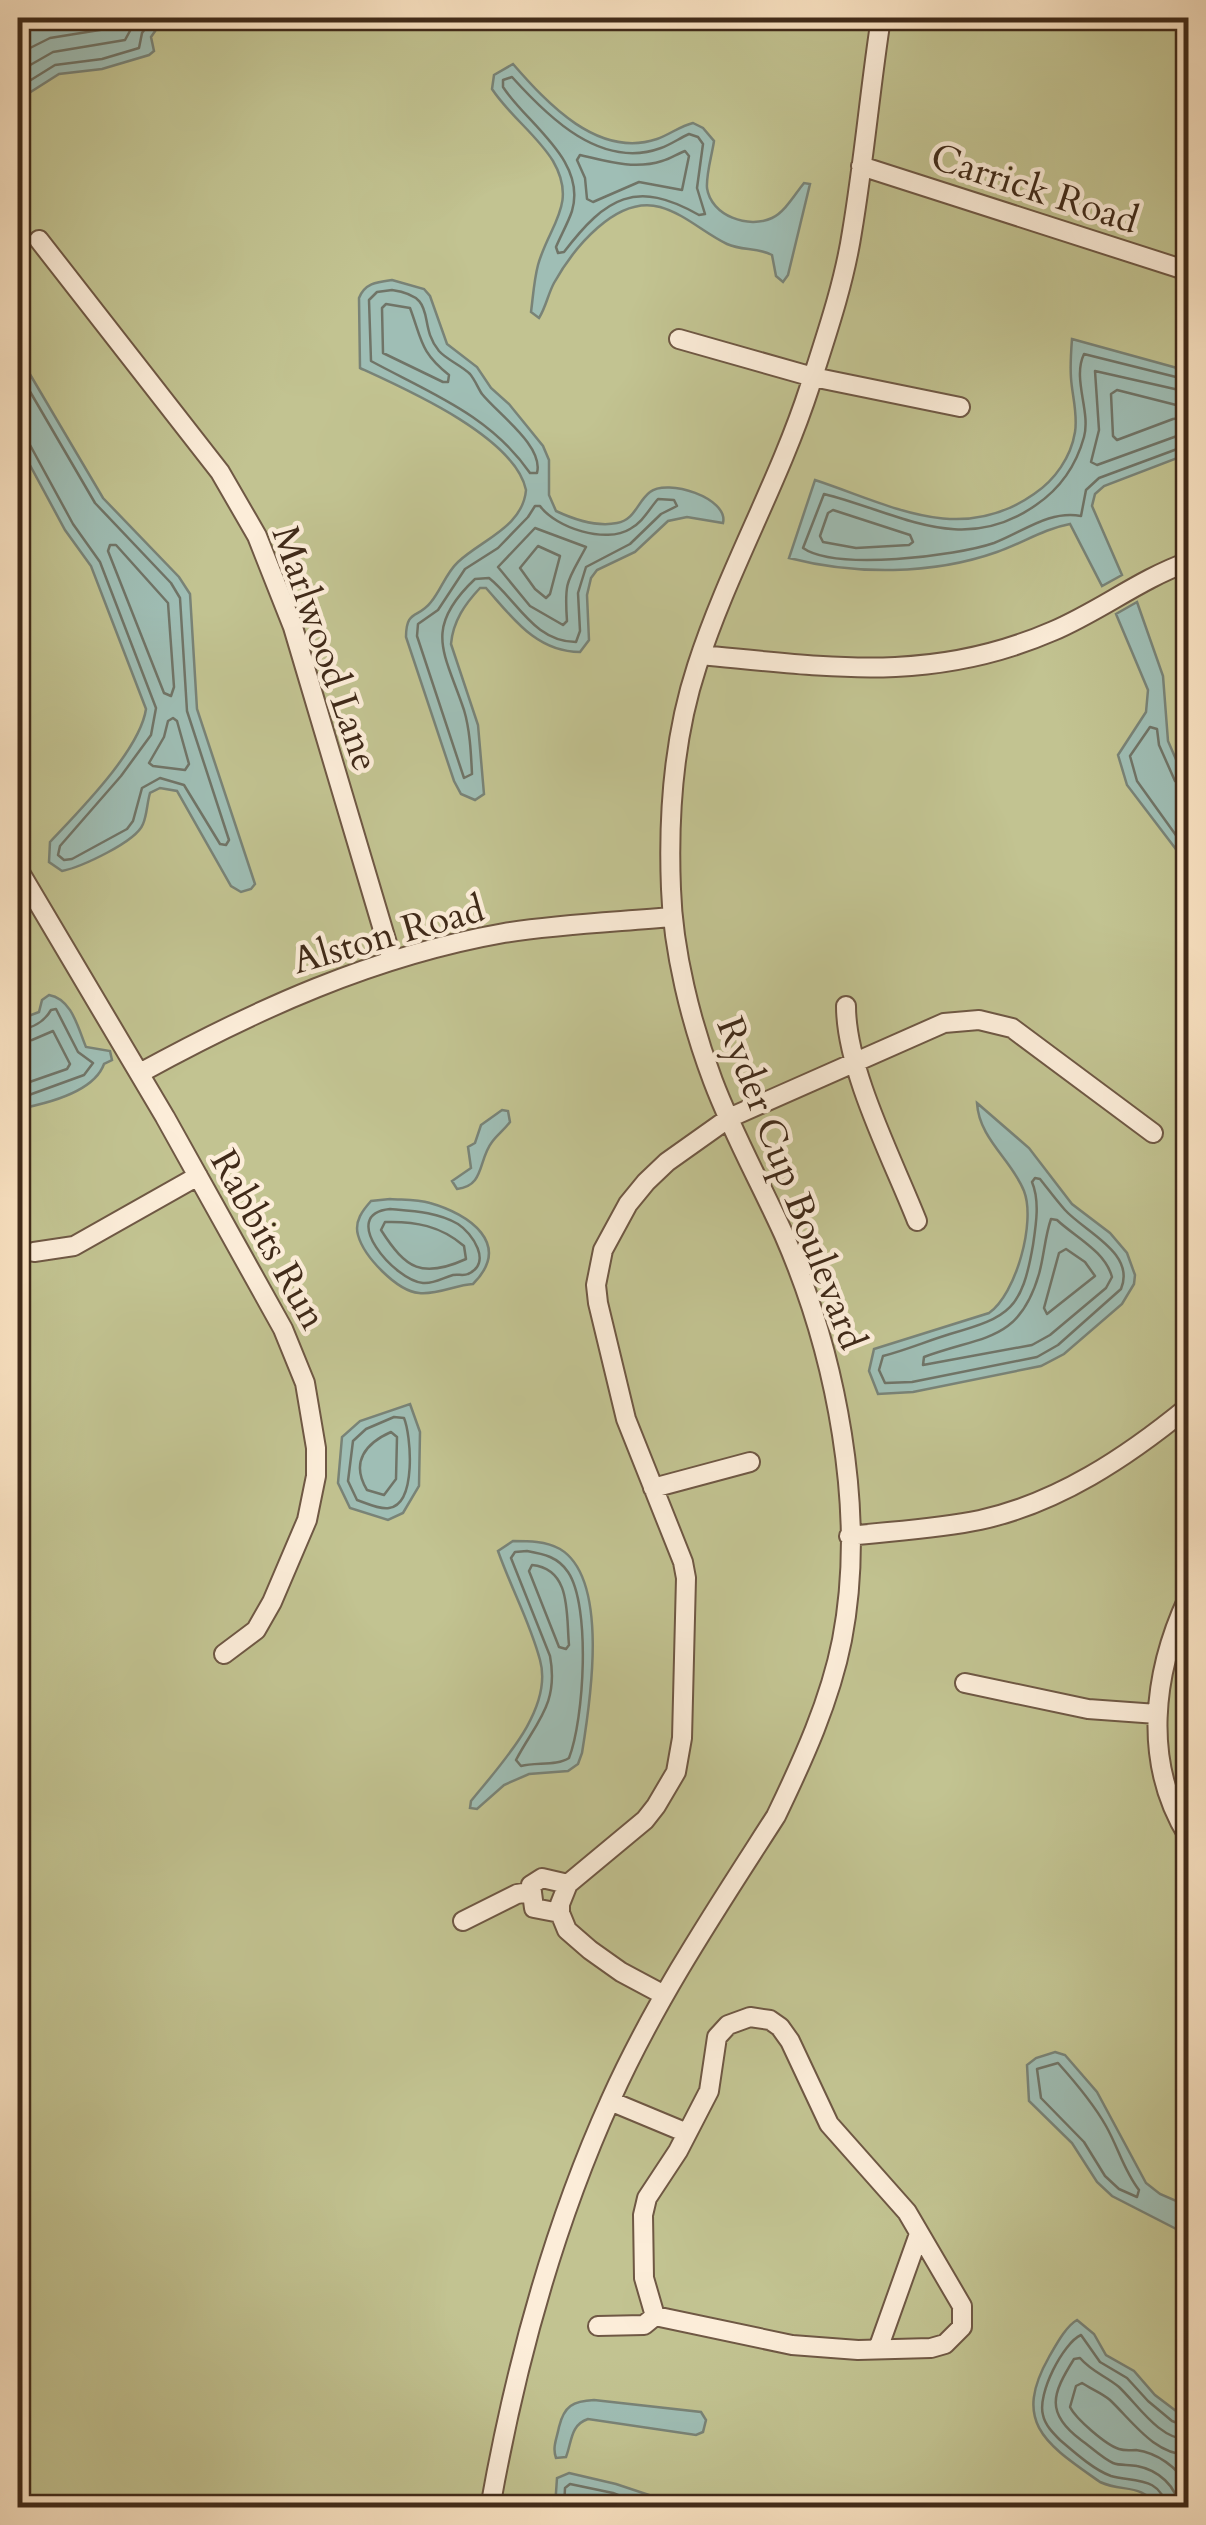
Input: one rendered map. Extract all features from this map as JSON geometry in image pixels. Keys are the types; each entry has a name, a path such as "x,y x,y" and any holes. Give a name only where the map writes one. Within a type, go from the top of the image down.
{"street":[{"name":"Ryder Cup Boulevard","path":"490,2508 528,2329 584,2165 610,2101 664,1994 776,1816 825,1702 842,1641 849,1536 841,1438 822,1341 785,1238 711,1078 680,965 672,917 671,816 680,738 702,655 813,377 848,252 880,18"},
{"name":"Carrick Road","path":"861,166 1188,271"},
{"name":"Marlwood Lane","path":"39,240 220,472 258,536 293,627 392,960"},
{"path":"679,338 813,377 960,407"},
{"path":"702,655 861,670 962,660 997,652 1055,630 1146,580 1188,562"},
{"name":"Rabbits Run","path":"18,869 140,1072 297,1359 312,1415 316,1448 314,1494 307,1520 256,1630 224,1654"},
{"name":"Alston Road","path":"140,1072 286,998 392,960 507,933 672,917"},
{"path":"846,1006 846,1034 854,1063 916,1221"},
{"path":"664,1994 621,1972 590,1950 567,1930 560,1913 568,1884 645,1820 671,1782 682,1738 686,1578 678,1544 626,1420 598,1303 598,1268 612,1229 646,1182 728,1118 944,1023 995,1022 1012,1028 1153,1133"},
{"path":"34,1252 74,1246 198,1176"},
{"path":"849,1536 943,1526 1019,1509 1089,1477 1186,1413"},
{"path":"654,1488 750,1462"},
{"path":"1188,1598 1166,1654 1157,1714 1167,1790 1188,1836"},
{"path":"965,1683 1088,1709 1157,1714"},
{"path":"560,1913 534,1908 531,1885 542,1878 568,1884"},
{"path":"463,1921 516,1894 530,1892"},
{"path":"598,2326 644,2325 656,2316 792,2345 878,2349 931,2348 944,2344 962,2328 962,2306 919,2234 891,2192 829,2124 790,2041 780,2026 770,2020 741,2018 717,2038 709,2091 654,2184 643,2215 644,2278 656,2316"},
{"path":"610,2101 687,2133"},
{"path":"878,2349 919,2234"}],"green space":[{"path":"18,18 1188,18 1188,2507 18,2507"}],"water":[{"path":"18,18 172,18 160,24 151,37 154,51 149,55 102,69 59,74 18,100"},
{"path":"513,64 576,124 614,141 657,139 693,123 703,128 714,141 707,183 710,198 732,218 753,222 772,218 804,183 810,184 783,282 776,276 772,255 727,244 669,210 644,205 612,217 584,241 562,269 539,318 531,312 538,265 559,214 563,190 553,161 492,89 494,75"},
{"path":"392,280 424,289 447,344 477,367 543,446 549,460 549,495 556,511 585,522 617,523 632,515 650,492 669,487 707,499 722,514 723,523 687,517 668,521 635,552 597,570 587,595 589,640 580,652 550,646 538,639 486,588 480,588 457,620 451,644 478,725 484,794 475,800 461,794 454,781 406,637 407,628 410,618 431,602 458,562 500,532 517,514 526,490 518,470 481,434 430,402 360,368 359,298 368,286"},
{"path":"1072,339 1188,371 1188,454 1104,486 1095,494 1092,506 1122,575 1102,586 1070,524 972,560 946,565 867,570 789,558 815,480 898,509 952,519 1006,509 1042,488 1066,459 1075,432"},
{"path":"18,354 103,498 179,577 190,594 197,709 255,884 251,889 241,892 231,886 177,791 160,788 150,793 138,831 119,846 62,871 49,862 50,842 121,761 133,743 146,709 91,566 65,530 18,443"},
{"path":"1137,602 1163,676 1168,741 1188,787 1188,865 1127,785 1118,755 1146,712 1148,690 1116,614"},
{"path":"49,995 69,1008 86,1047 110,1051 112,1060 80,1089 18,1109 18,1020 39,1012 42,1000"},
{"path":"977,1103 1029,1148 1072,1204 1110,1233 1127,1253 1134,1284 1122,1304 1064,1354 1041,1366 913,1392 878,1394 869,1371 874,1349 989,1313 999,1304 1015,1274 1025,1238 1027,1204 1019,1180 984,1128"},
{"path":"502,1110 508,1111 510,1122 488,1149 477,1178 457,1189 452,1181 471,1168 468,1147 475,1143 481,1125"},
{"path":"390,1199 445,1208 481,1233 489,1256 473,1284 419,1293 382,1272 361,1244 357,1225 371,1201"},
{"path":"410,1404 420,1432 419,1486 403,1513 388,1520 350,1508 338,1483 342,1437 360,1421"},
{"path":"513,1541 543,1543 560,1549 576,1564 586,1587 593,1644 582,1753 578,1764 568,1771 529,1774 504,1785 477,1809 470,1808 471,1801 521,1736 539,1698 540,1660 498,1551"},
{"path":"1055,2052 1065,2055 1097,2092 1146,2183 1188,2206 1188,2235 1112,2196 1097,2182 1072,2143 1029,2101 1027,2065"},
{"path":"1077,2320 1094,2334 1106,2355 1134,2371 1155,2395 1188,2420 1188,2507 1159,2507 1138,2491 1100,2482 1051,2444 1041,2431 1034,2400 1038,2380 1058,2342"},
{"path":"594,2400 701,2412 706,2420 703,2432 696,2435 588,2419 575,2430 566,2457 556,2458 555,2442 567,2409 575,2403"},
{"path":"569,2473 685,2507 555,2507 557,2478"}]}
